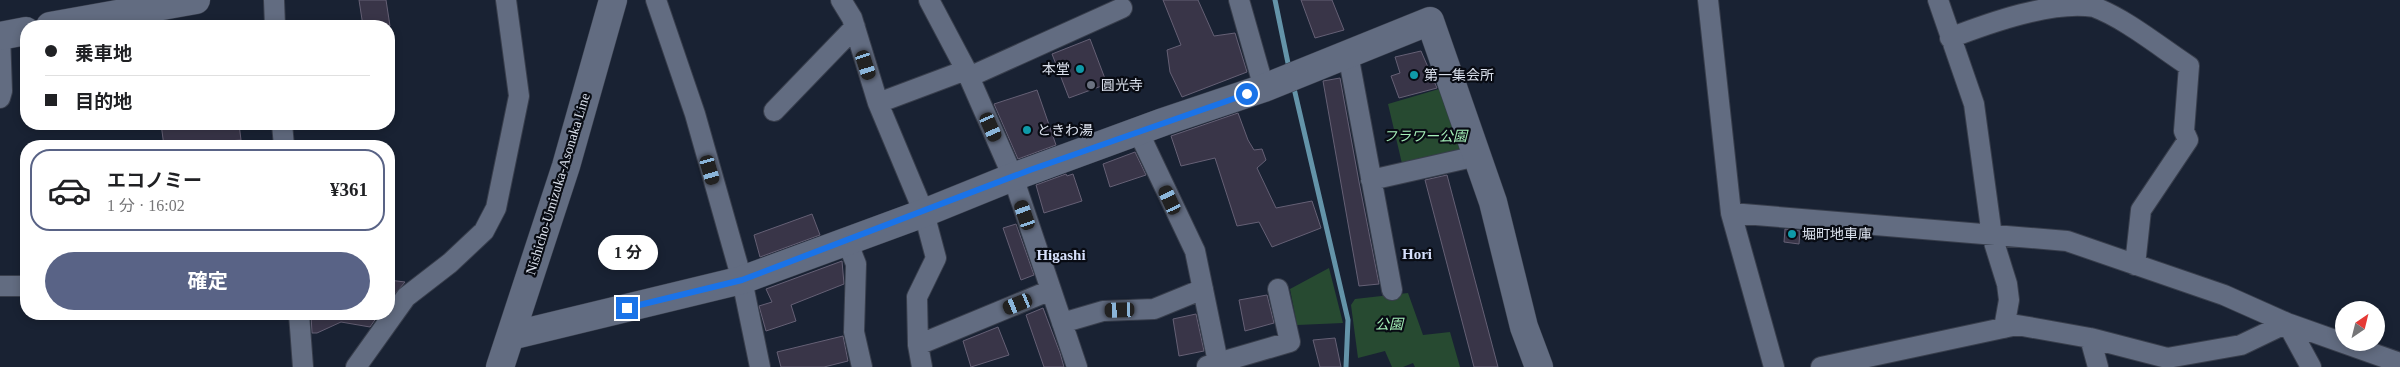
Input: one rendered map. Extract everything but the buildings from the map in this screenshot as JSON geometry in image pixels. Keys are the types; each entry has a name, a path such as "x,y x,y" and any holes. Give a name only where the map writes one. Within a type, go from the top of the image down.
{"street":[{"path":"84,20 196,0"},
{"path":"274,0 275,20"},
{"path":"395,312 406,297 450,263 484,231 496,208 519,96 506,0"},
{"name":"Nishicho-Umizuka-Asonaka Line","path":"500,367 566,166 613,0"},
{"path":"656,0 695,114 742,280 760,367"},
{"path":"841,0 853,22 878,103 924,212 936,258 917,297 918,345 922,367"},
{"path":"774,111 853,22 862,0"},
{"path":"929,0 967,73 1013,177 1077,367"},
{"path":"1239,0 1264,88"},
{"path":"1708,0 1731,213 1774,367"},
{"path":"1938,0 1974,104 1992,236 2007,284 2009,300 2004,328"},
{"path":"1950,38 2010,14 2056,3 2092,6 2112,15 2189,66 2184,131 2188,140 2140,210 2135,264"},
{"path":"878,103 967,73 1122,8"},
{"path":"511,336 742,280 1138,131 1264,88 1430,21 1493,202 1524,327 1539,367"},
{"path":"0,98 2,91 0,35 20,32"},
{"path":"1348,54 1392,290"},
{"path":"1138,131 1195,251 1203,289 1214,366 1290,342 1278,289"},
{"path":"1371,180 1477,156"},
{"path":"1731,213 2067,241 2224,295 2287,323 2400,363"},
{"path":"847,241 856,264 854,332 862,367"},
{"path":"0,286 20,286"},
{"path":"1062,323 1103,311 1154,309 1203,289"},
{"path":"918,345 1051,290"},
{"path":"299,320 303,367"},
{"path":"356,367 390,320"},
{"path":"1821,367 2017,325 2090,338 2167,358 2241,345 2287,323"},
{"path":"2287,323 2311,367"},
{"path":"2090,338 2098,367"}],"green space":[{"name":"フラワー公園","path":"1439,89 1463,158 1404,172 1388,104"},
{"path":"1329,268 1343,323 1297,325 1290,289"},
{"name":"公園","path":"1408,293 1423,335 1450,332 1460,367 1415,367 1413,363 1403,367 1392,367 1385,351 1358,358 1351,305 1355,299"}],"waterway":[{"path":"1275,0 1289,68"},
{"path":"1293,84 1348,320 1346,367"}],"place":[{"name":"本堂","path":"1080,69"},
{"name":"第一集会所","path":"1414,75"},
{"name":"圓光寺","path":"1091,85"},
{"name":"ときわ湯","path":"1027,130"},
{"name":"堀町地車庫","path":"1792,234"}],"district":[{"name":"Hori","path":"1417,254"},
{"name":"Higashi","path":"1061,255"}],"route":[{"path":"627,308 742,280 1030,170 1247,94"}]}
